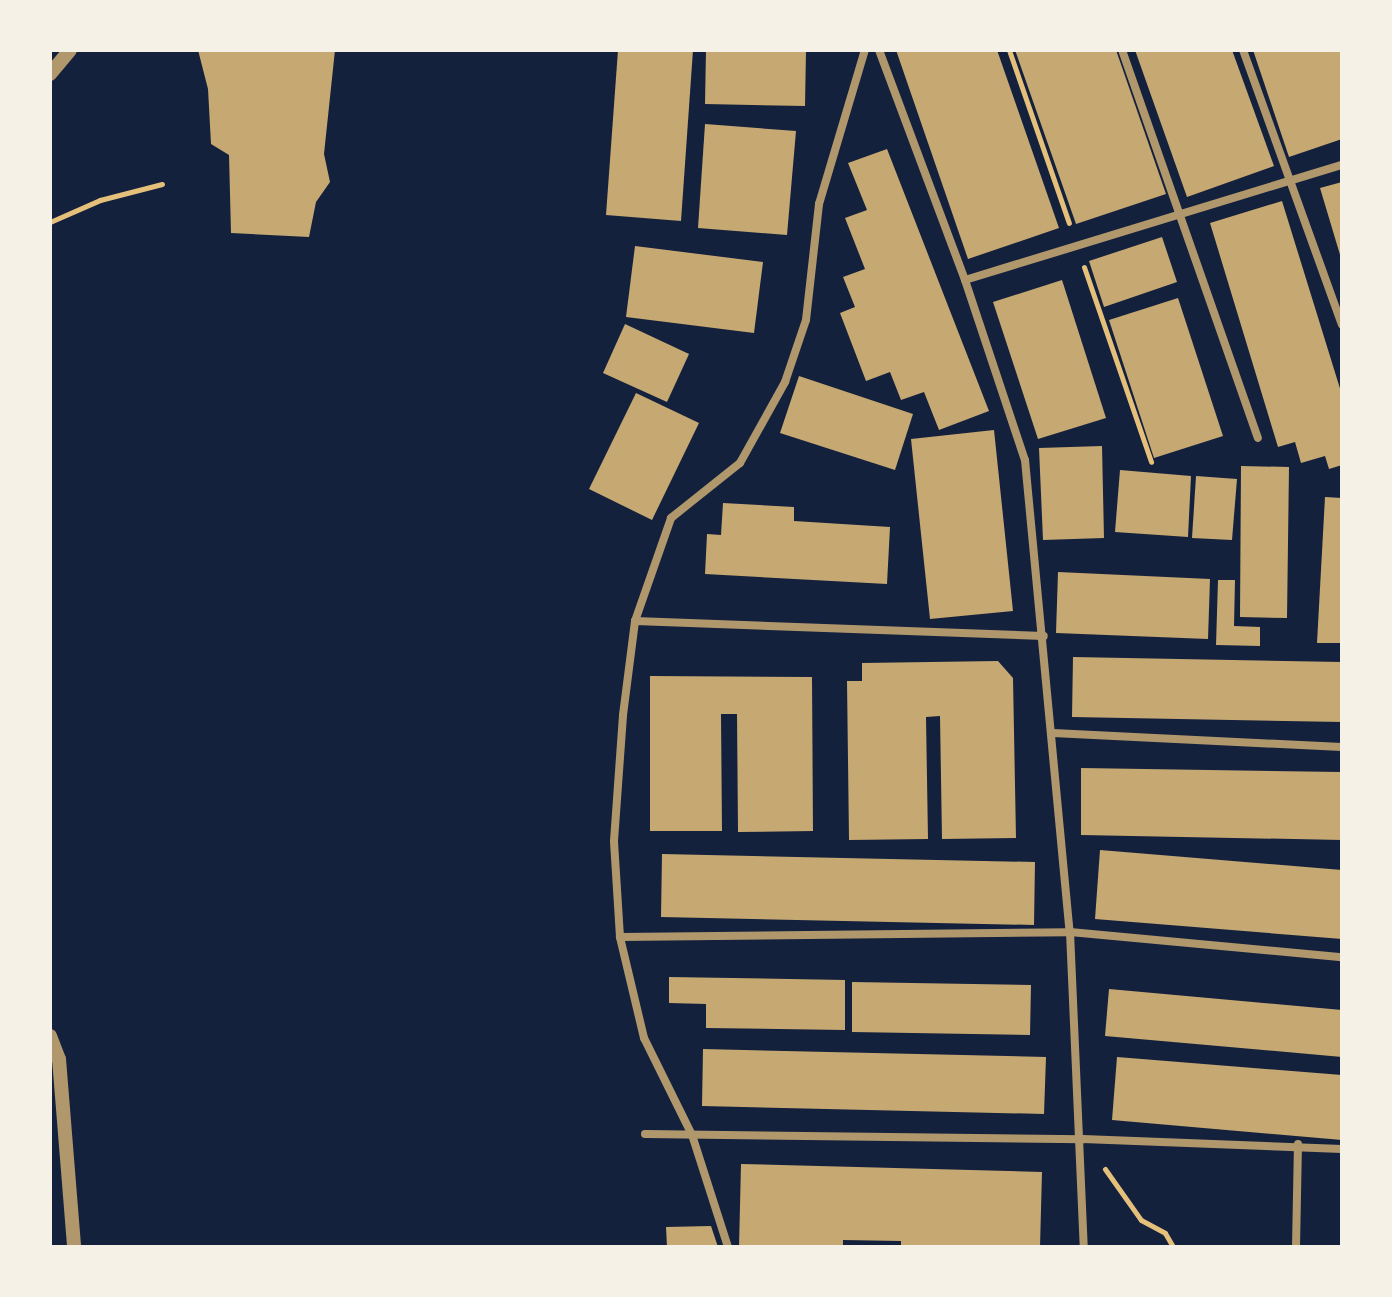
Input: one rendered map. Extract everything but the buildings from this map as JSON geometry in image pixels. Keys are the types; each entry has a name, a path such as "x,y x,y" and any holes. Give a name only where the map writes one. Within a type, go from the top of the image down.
{"street":[{"path":"50,74 70,50"},
{"path":"728,1247 692,1135 644,1038 620,937 614,841 635,621 671,518 740,463 785,382 806,320 819,204 865,50"},
{"path":"879,50 965,280 1025,460 1070,932 1083,1139 1084,1247"},
{"path":"1122,50 1258,438"},
{"path":"1243,50 1342,325"},
{"path":"965,280 1288,178 1342,165"},
{"path":"635,621 1044,636"},
{"path":"1053,733 1342,747"},
{"path":"620,937 1070,932 1342,957"},
{"path":"50,1036 59,1059 74,1247"},
{"path":"645,1134 1083,1139 1298,1144 1342,1149"},
{"path":"1296,1247 1298,1144"}],"path":[{"path":"50,222 100,200 162,184"},
{"path":"1099,1160 1141,1220 1165,1233 1173,1247"}]}
